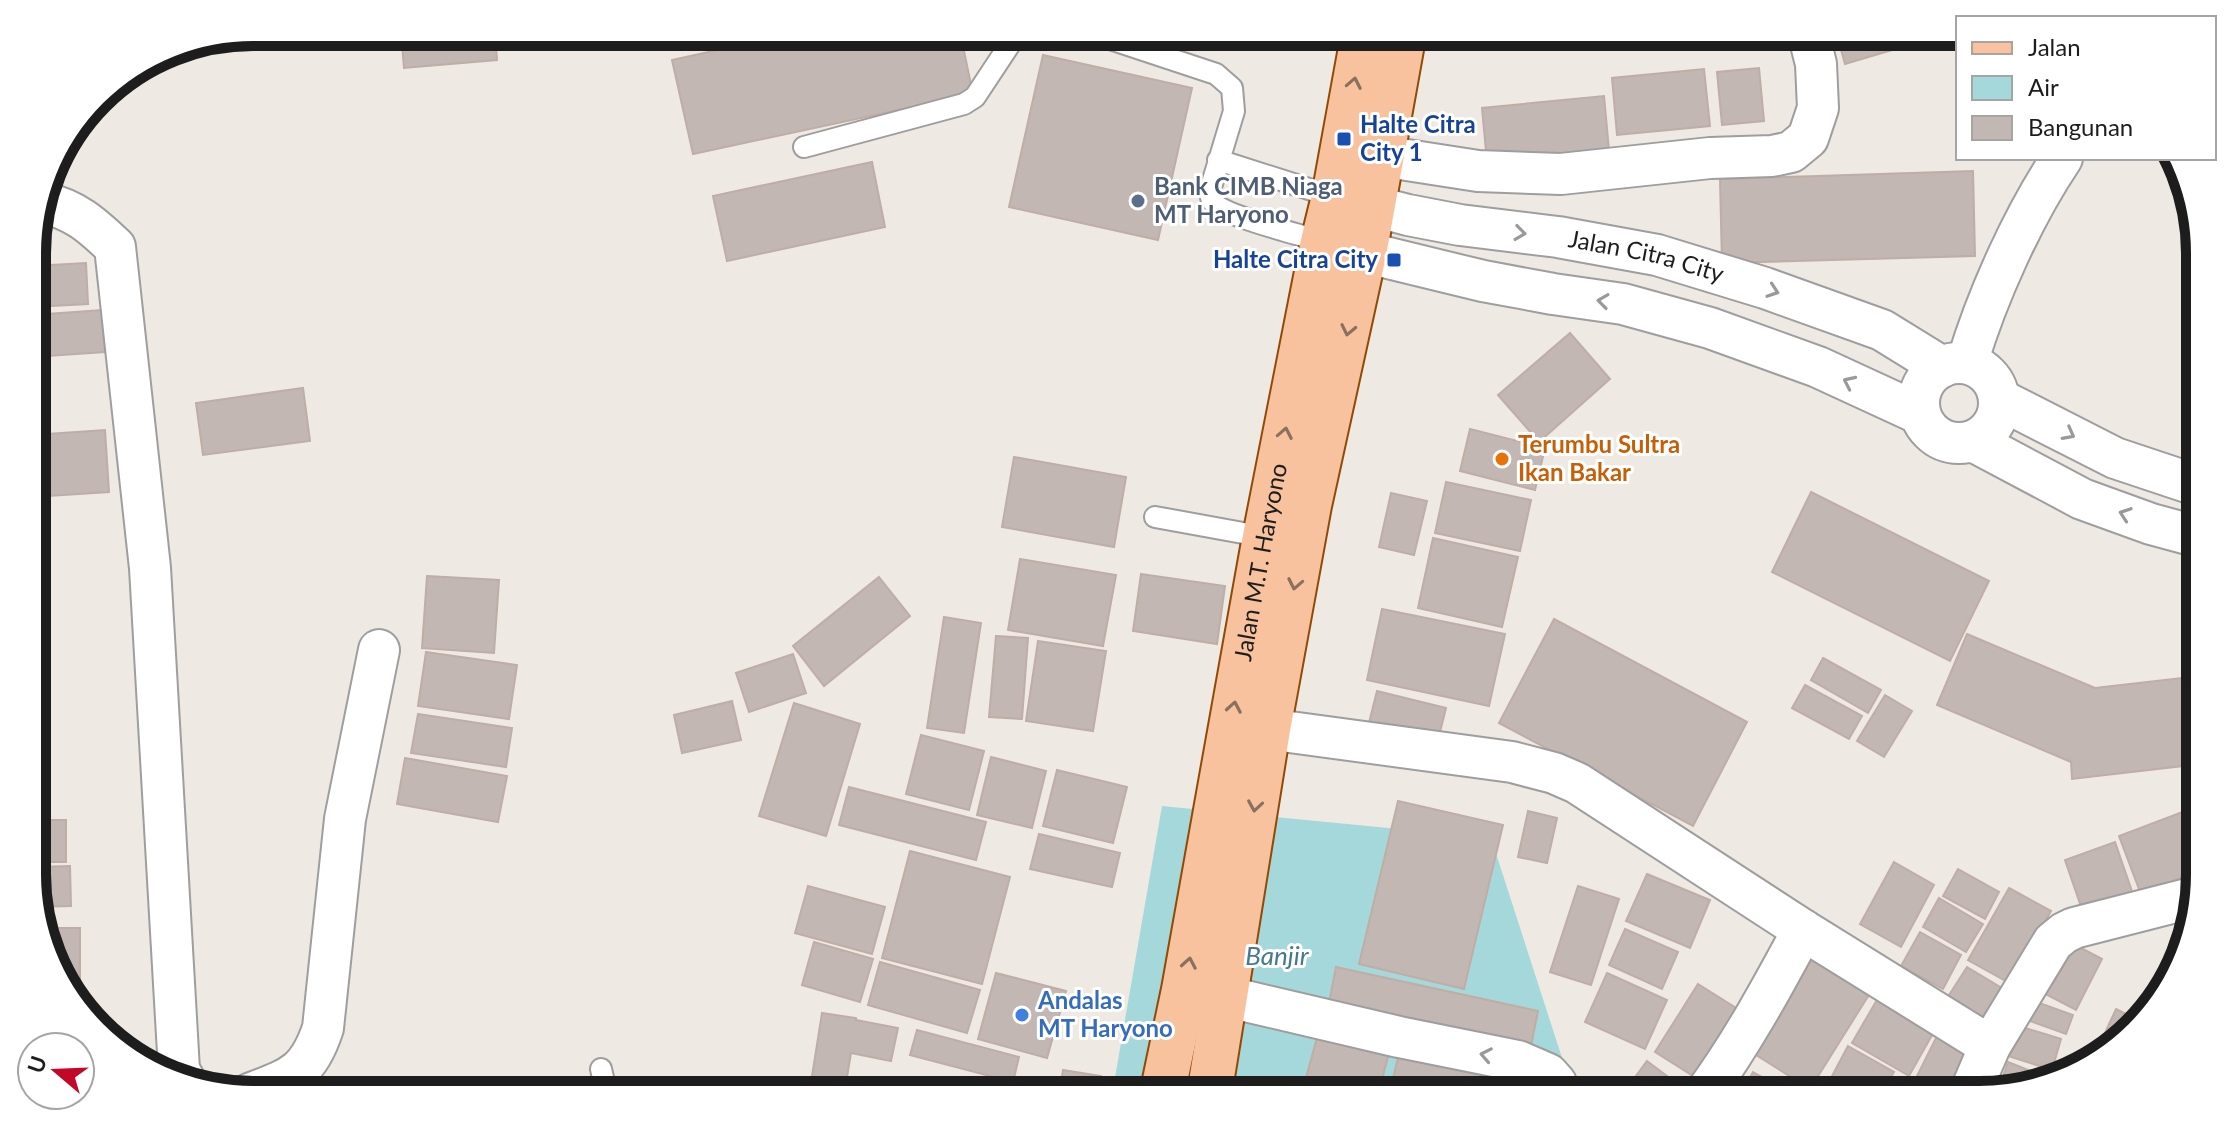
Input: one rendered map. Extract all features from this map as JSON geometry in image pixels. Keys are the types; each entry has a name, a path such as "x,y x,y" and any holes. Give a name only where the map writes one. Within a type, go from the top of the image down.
{"main road":[{"name":"Jalan M.T. Haryono","path":"1219,1081 1224,996 1268,729 1309,505 1364,254 1353,201 1363,46"},
{"name":"Jalan M.T. Haryono","path":"1165,1081 1323,242 1381,156 1401,46"}],"street":[{"path":"1381,156 1478,171 1561,174 1791,152 1808,138 1818,108 1816,64 1812,46"},
{"path":"1954,365 1975,335 2033,206 2061,160"},
{"name":"Jalan Citra City","path":"1353,201 1460,225 1558,237 1657,255 1765,288 1882,330 1954,365"},
{"path":"52,204 90,223 115,247 150,568 179,1067"},
{"path":"1449,274 1460,225"},
{"name":"Jalan Citra City","path":"1323,242 1449,274 1623,304 1710,328 1818,367 1920,414"},
{"path":"1954,365 1986,372 1994,383 1999,399 1994,424 1973,441 1959,444 1945,442 1932,434 1923,424 1920,414 1919,396 1924,383 1933,372 1954,365"},
{"path":"1999,399 2115,458 2186,482"},
{"path":"1973,441 2082,499 2186,533"},
{"path":"283,1081 308,1062 317,1048 323,1028 345,819 379,650"},
{"path":"1268,729 1478,756 1532,766 1577,783 1803,930 1990,1046"},
{"path":"1982,1081 1990,1046 2053,942 2074,928 2184,900"},
{"path":"1714,1081 1803,930"},
{"path":"1224,996 1518,1061 1548,1074 1554,1081"}],"lane":[{"path":"804,147 964,104 975,97 1009,46"},
{"path":"1131,46 1216,74 1232,88 1234,111 1211,187 1213,203 1230,213 1323,242"},
{"path":"1218,160 1353,201"},
{"path":"1155,517 1265,537"},
{"path":"601,1069 604,1081"}],"water":[{"name":"Banjir","path":"1162,806 1491,838 1569,1081 1114,1081"}],"building":[{"path":"402,46 496,46 497,60 404,68"},
{"path":"736,46 963,46 973,94 693,154 672,60"},
{"path":"1840,46 1906,46 1845,64"},
{"path":"1043,55 1192,88 1158,240 1009,207"},
{"path":"1759,68 1764,121 1722,125 1717,72"},
{"path":"1704,69 1710,126 1617,135 1612,78"},
{"path":"1604,96 1609,150 1487,162 1482,108"},
{"path":"872,162 885,227 727,261 713,196"},
{"path":"1973,171 1975,256 1722,263 1720,179"},
{"path":"86,263 88,304 46,306 46,265"},
{"path":"102,310 105,352 46,356 46,314"},
{"path":"1570,333 1610,379 1539,442 1498,395"},
{"path":"303,388 310,441 203,455 196,403"},
{"name":"Terumbu Sultra Ikan Bakar","path":"1470,429 1545,448 1535,490 1460,471"},
{"path":"105,430 109,492 46,496 46,434"},
{"path":"1014,457 1126,477 1114,547 1002,527"},
{"path":"1446,482 1531,500 1520,551 1435,533"},
{"path":"1811,492 1989,581 1950,661 1772,572"},
{"path":"1391,493 1427,501 1414,555 1379,547"},
{"path":"1433,538 1518,557 1502,627 1418,608"},
{"path":"1020,559 1116,575 1103,646 1008,630"},
{"path":"1141,574 1225,586 1217,644 1133,631"},
{"path":"427,576 499,580 494,653 422,648"},
{"path":"879,577 910,616 824,686 793,646"},
{"path":"1382,609 1505,634 1489,706 1367,680"},
{"path":"944,617 981,623 964,733 927,728"},
{"path":"1554,619 1747,722 1693,826 1499,723"},
{"path":"1967,634 2095,688 2186,678 2186,766 2072,779 2071,762 1937,705"},
{"path":"996,636 1028,638 1022,719 989,717"},
{"path":"1038,641 1106,651 1093,731 1026,721"},
{"path":"426,652 517,665 509,719 418,706"},
{"path":"793,654 806,693 749,712 736,673"},
{"path":"1823,658 1881,690 1868,713 1811,680"},
{"path":"1805,685 1862,716 1849,739 1792,708"},
{"path":"1377,691 1446,708 1437,744 1368,727"},
{"path":"1885,695 1912,711 1884,757 1857,741"},
{"path":"732,701 741,740 682,753 674,715"},
{"path":"794,703 860,724 826,836 759,816"},
{"path":"418,714 512,728 506,767 411,753"},
{"path":"921,735 984,751 969,810 906,794"},
{"path":"991,757 1046,771 1032,828 977,815"},
{"path":"405,758 507,776 498,822 397,804"},
{"path":"1057,770 1127,787 1113,843 1043,826"},
{"path":"849,787 986,822 976,860 839,825"},
{"path":"1398,801 1503,825 1464,989 1359,964"},
{"path":"1528,811 1557,818 1547,863 1518,857"},
{"path":"2185,811 2185,890 2145,905 2119,836"},
{"path":"46,820 66,820 66,862 46,862"},
{"path":"1039,834 1120,853 1112,887 1030,869"},
{"path":"2115,842 2136,903 2086,921 2065,860"},
{"path":"910,851 1010,877 982,984 882,958"},
{"path":"1894,862 1934,885 1901,947 1860,924"},
{"path":"70,866 71,906 49,907 46,867"},
{"path":"1958,869 1999,892 1985,919 1943,896"},
{"path":"1647,874 1710,900 1690,948 1626,921"},
{"path":"808,886 885,907 872,954 795,933"},
{"path":"1578,886 1619,899 1591,985 1550,972"},
{"path":"2009,888 2051,911 2011,984 1968,960"},
{"path":"1939,898 1983,924 1966,952 1923,927"},
{"path":"53,928 80,928 80,987"},
{"path":"1625,929 1678,952 1662,989 1609,965"},
{"path":"1920,932 1961,955 1943,989 1901,966"},
{"path":"2062,938 2102,959 2076,1010 2036,989"},
{"path":"814,942 873,959 860,1002 802,985"},
{"path":"1810,951 1872,990 1815,1081 1797,1081 1748,1050"},
{"path":"880,962 980,990 967,1033 868,1005"},
{"path":"1336,967 1538,1011 1530,1051 1328,1008"},
{"path":"1967,967 2012,994 1989,1030 1944,1003"},
{"name":"Andalas MT Haryono","path":"996,973 1066,991 1047,1058 978,1039"},
{"path":"1607,973 1667,1000 1645,1049 1585,1022"},
{"path":"1698,984 1741,1011 1698,1079 1655,1052"},
{"path":"2023,997 2073,1015 2066,1034 2016,1016"},
{"path":"1878,998 1935,1030 1909,1076 1852,1043"},
{"path":"2116,1009 2129,1016 2115,1030 2102,1040"},
{"path":"822,1013 898,1028 891,1061 851,1053 846,1081 811,1081"},
{"path":"2009,1023 2061,1039 2053,1067 2049,1069 1999,1053"},
{"path":"917,1030 1019,1057 1013,1081 1009,1081 910,1055"},
{"path":"1939,1032 1976,1051 1962,1081 1914,1081"},
{"path":"1318,1034 1389,1053 1382,1081 1305,1081"},
{"path":"1848,1046 1894,1072 1889,1081 1829,1081"},
{"path":"1400,1050 1502,1074 1500,1081 1392,1081"},
{"path":"1647,1061 1674,1081 1632,1081"},
{"path":"2008,1062 2035,1073 2019,1077 2002,1080"},
{"path":"1063,1070 1101,1076 1100,1081 1061,1081"},
{"path":"1753,1072 1769,1081 1748,1081"}],"place":[{"name":"Halte Citra City 1","path":"1344,139"},
{"name":"Bank CIMB Niaga MT Haryono","path":"1138,201"},
{"name":"Halte Citra City","path":"1394,260"},
{"name":"Terumbu Sultra Ikan Bakar","path":"1502,459"},
{"name":"Andalas MT Haryono","path":"1022,1015"}]}
